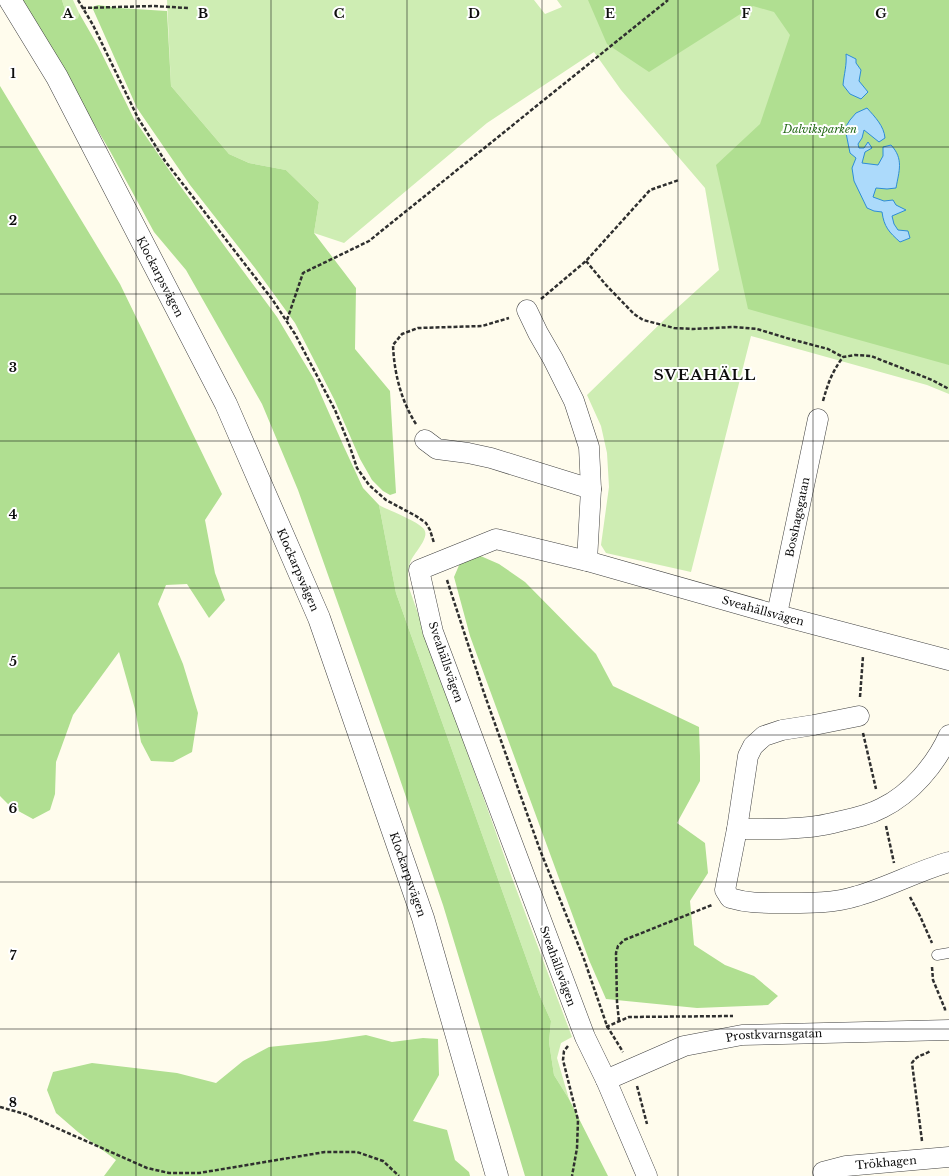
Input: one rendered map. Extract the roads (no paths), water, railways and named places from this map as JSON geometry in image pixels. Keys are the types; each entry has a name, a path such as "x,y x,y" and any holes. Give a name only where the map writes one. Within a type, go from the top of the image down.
{"street":[{"name":"Klockarpsvägen","path":"10,0 58,77 226,404 319,618 423,918 497,1176"},
{"path":"527,310 574,401 589,447 591,489 587,561"},
{"name":"Bosshagsgatan","path":"777,614 818,419"},
{"path":"425,440 437,449 491,458 591,489"},
{"name":"Sveahällsvägen","path":"647,1176 606,1080 584,1037 433,632 419,570 496,540 587,561 949,660"},
{"path":"859,716 782,730 764,736 753,746 748,756 737,829 725,890 730,898 743,902 827,902 856,897 898,882 912,874 949,862"},
{"path":"737,829 770,829 817,826 860,817 882,808 903,795 928,770 945,744 949,735"},
{"name":"Prostkvarnsgatan","path":"606,1080 684,1046 742,1035 947,1022"},
{"name":"Trökhagen","path":"823,1172 846,1166 949,1157"}],"lane":[{"path":"937,955 949,954"}],"water":[{"path":"846,54 856,59 856,63 861,70 859,81 868,92 861,99 850,94 843,85"},
{"path":"867,108 881,126 885,138 879,142 864,130 862,138 858,144 859,148 864,148 868,142 872,148 865,152 862,163 878,165 883,156 883,147 891,145 898,155 900,165 896,188 876,188 873,197 884,201 893,200 896,205 906,210 892,216 894,224 898,230 908,231 910,238 900,242 888,229 884,222 882,212 867,208 854,181 852,168 856,158 850,153 845,128 856,113"}],"district":[{"name":"SVEAHÄLL","path":"705,375"}],"park label":[{"name":"Dalviksparken","path":"820,129"}]}
